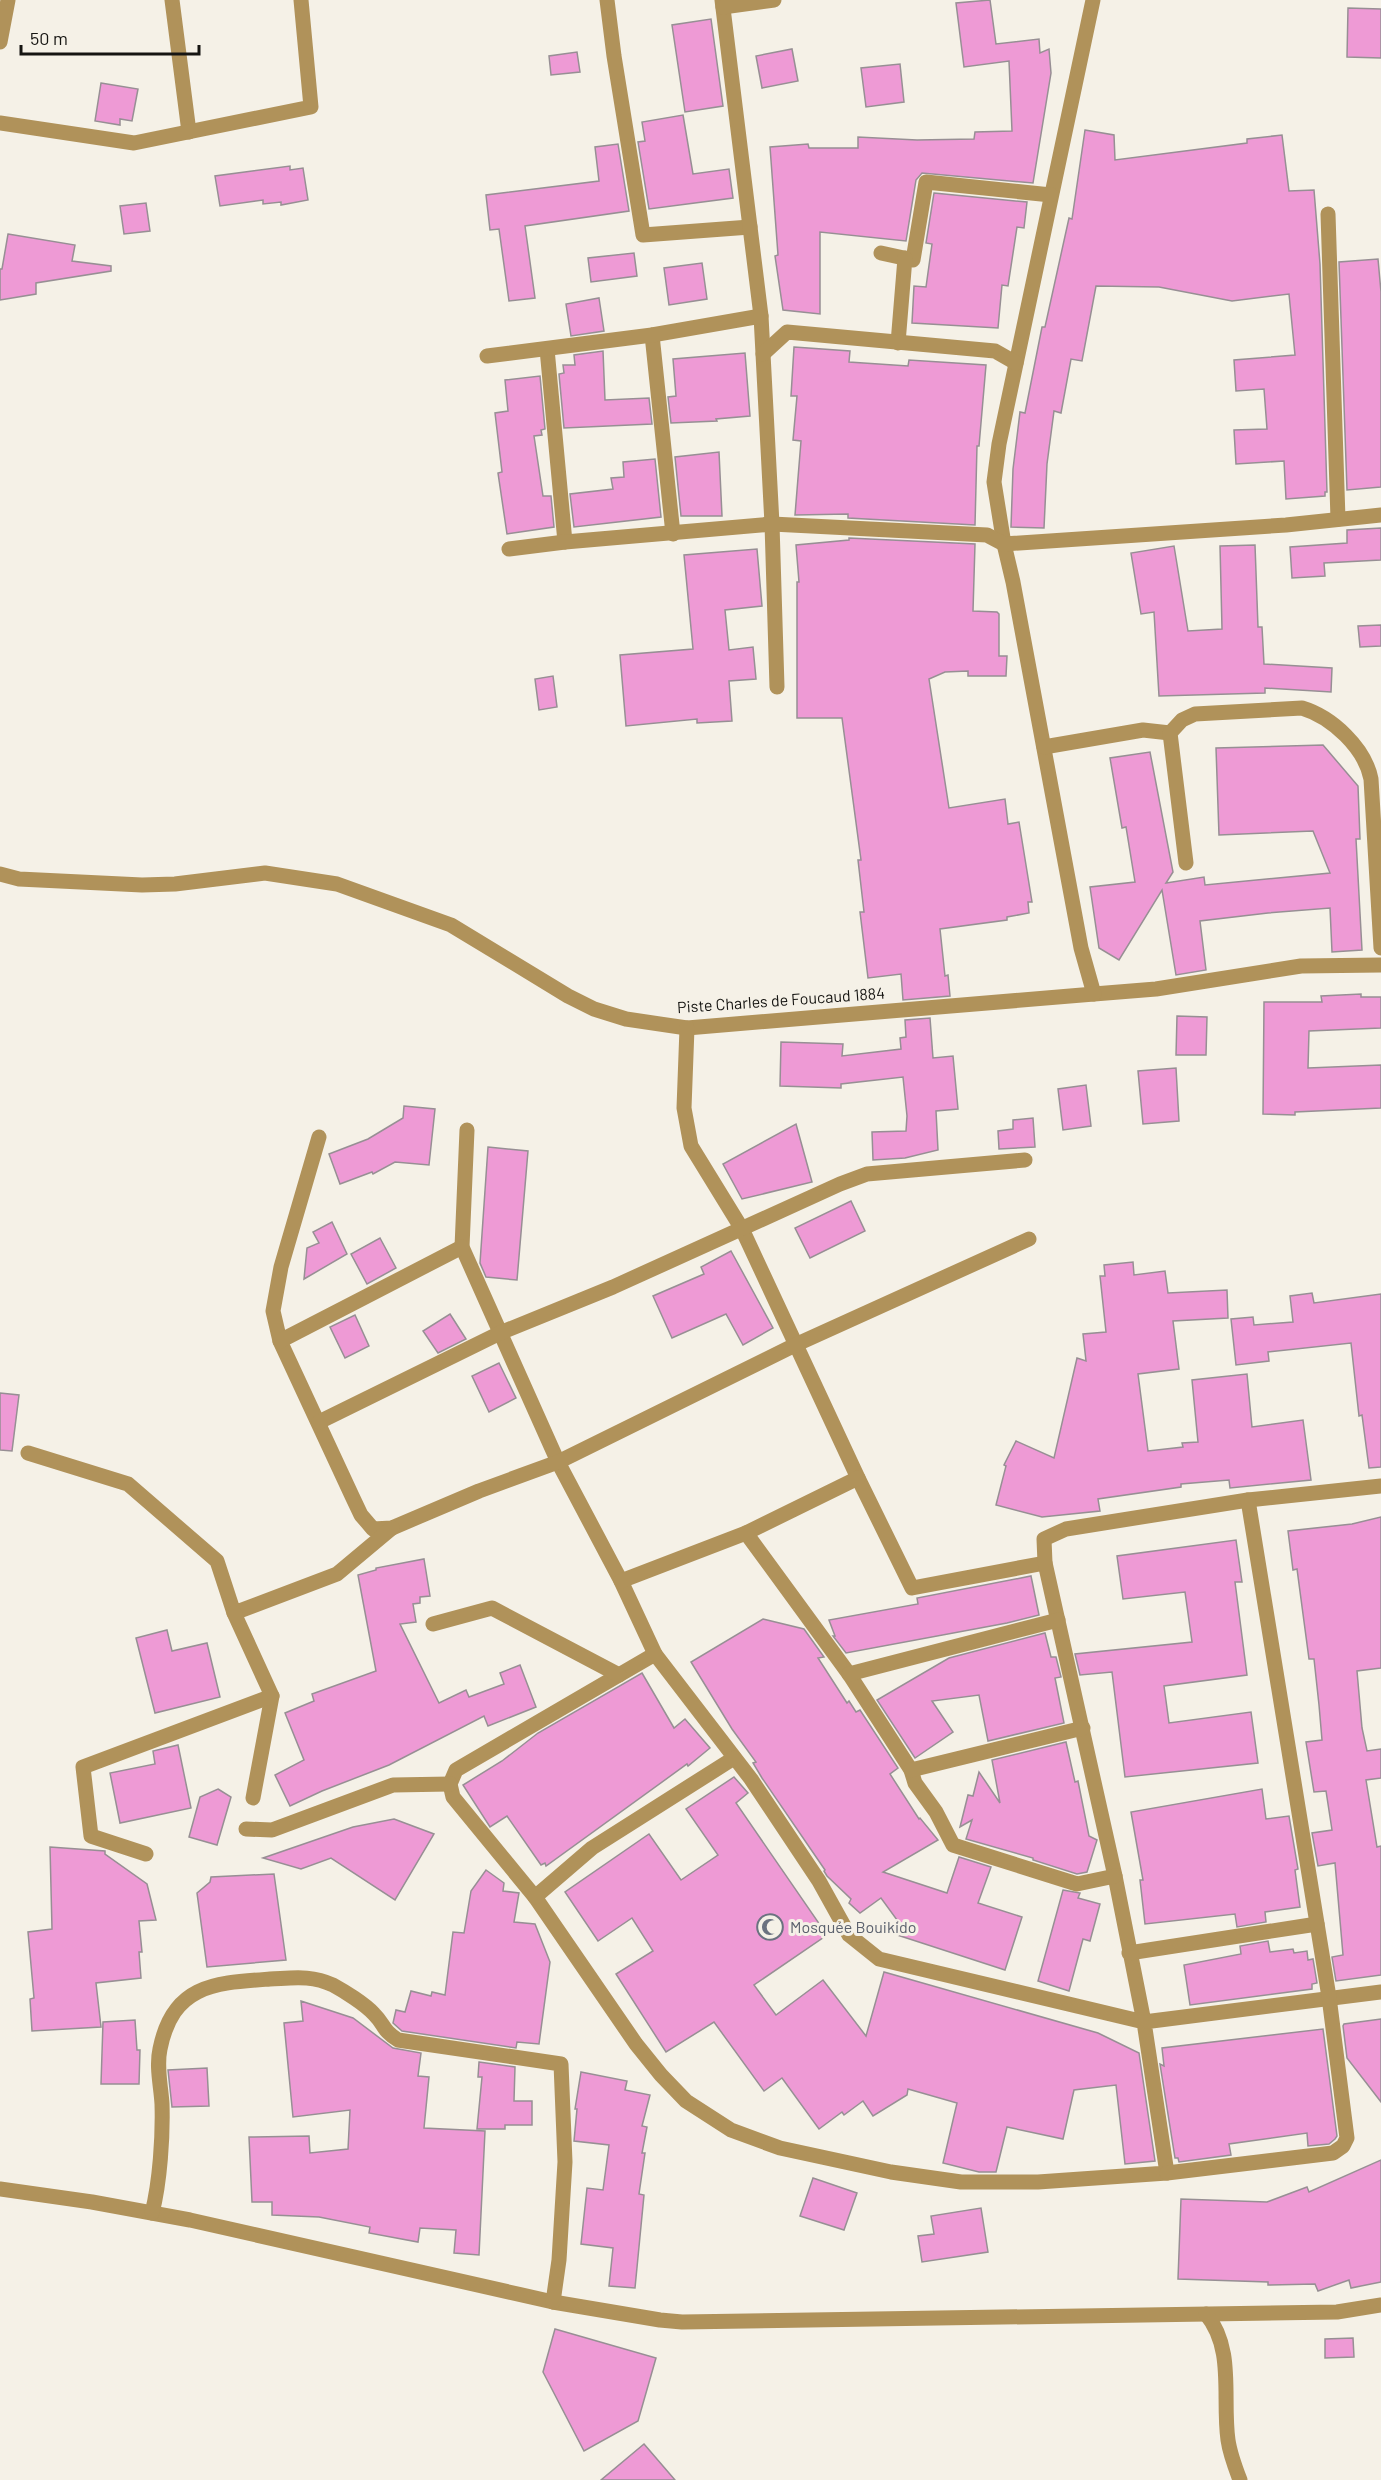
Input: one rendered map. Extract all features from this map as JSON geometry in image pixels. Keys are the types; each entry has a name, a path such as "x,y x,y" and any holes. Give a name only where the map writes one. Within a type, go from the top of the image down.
{"street":[{"path":"0,42 8,0"},
{"path":"172,0 189,132"},
{"path":"0,123 134,143 311,107 301,0"},
{"path":"607,0 643,235 750,227"},
{"path":"774,0 723,3 761,316 772,524 777,687"},
{"path":"1093,0 999,444 994,482 1081,948 1094,994"},
{"path":"881,253 913,260 926,182 1051,195"},
{"path":"1328,214 1338,519"},
{"path":"898,343 905,258"},
{"path":"487,356 652,335 761,316"},
{"path":"763,354 787,332 995,351 1016,363"},
{"path":"652,335 673,534"},
{"path":"547,349 565,542"},
{"path":"509,549 772,524 987,535 1004,544 1286,525 1381,515"},
{"path":"1186,863 1170,733 1182,720 1195,714 1302,708 1324,717 1358,750 1368,764 1371,779 1381,948"},
{"path":"1044,747 1143,730 1170,733"},
{"name":"Piste Charles de Foucaud 1884","path":"0,874 19,879 142,885 176,884 265,873 337,884 451,925 568,996 594,1009 626,1019 687,1028 1156,989 1301,966 1381,965"},
{"path":"687,1028 684,1108 691,1146 742,1229 912,1588 1045,1563"},
{"path":"467,1130 462,1247 558,1462 621,1581 655,1654 735,1758 819,1881 849,1935 879,1959 1144,2022 1381,1992"},
{"path":"319,1137 281,1267 273,1303 280,1341 352,1496 368,1524 373,1529 392,1528"},
{"path":"319,1422 500,1333 613,1287 840,1184 867,1174 1025,1160"},
{"path":"234,1613 337,1574 392,1528 479,1491 558,1462 795,1345 1029,1239"},
{"path":"280,1341 462,1247"},
{"path":"28,1453 128,1484 217,1561 234,1613 272,1696 252,1798"},
{"path":"621,1581 746,1533 858,1478"},
{"path":"1167,2173 1144,2022 1115,1876 1045,1563 1044,1539 1066,1529 1248,1500 1381,1486"},
{"path":"655,1654 456,1770 450,1784 453,1797 535,1897 636,2044 686,2101 730,2130 780,2148 891,2172 961,2182 1038,2182 1167,2173 1333,2153 1343,2146 1347,2138 1347,2127 1329,1997 1248,1500"},
{"path":"746,1533 849,1674 911,1770 915,1783 936,1812 953,1845 1077,1884 1115,1876"},
{"path":"433,1624 492,1608 619,1675"},
{"path":"849,1674 1058,1620"},
{"path":"146,1854 91,1836 83,1767 272,1696"},
{"path":"911,1770 1083,1728"},
{"path":"535,1897 592,1848 735,1758"},
{"path":"246,1829 272,1830 393,1785 450,1784"},
{"path":"1129,1953 1317,1924"},
{"path":"152,2213 157,2189 162,2106 160,2048 174,2013 189,1996 206,1987 222,1983 309,1976 344,1991 375,2014 386,2032 398,2040 561,2064 565,2162 559,2260 553,2302"},
{"path":"0,2189 152,2213 553,2302 682,2322 1337,2312 1381,2305"},
{"path":"1206,2314 1216,2326 1221,2338 1225,2363 1228,2439 1240,2480"}],"building":[{"path":"990,0 996,44 1039,39 1040,53 1049,49 1051,73 1033,183 922,173 916,180 906,241 820,232 820,314 783,310 775,256 778,255 770,147 808,144 809,148 858,148 858,137 917,140 974,139 975,132 1012,131 1009,61 964,67 956,3"},
{"path":"1348,8 1381,9 1381,58 1347,57"},
{"path":"711,19 723,106 685,112 672,25"},
{"path":"792,49 798,81 762,88 756,56"},
{"path":"577,52 580,72 551,75 549,56"},
{"path":"900,64 904,102 866,107 861,68"},
{"path":"101,83 138,89 132,121 120,119 120,125 95,121"},
{"path":"683,115 693,174 729,169 733,198 649,209 638,142 645,141 642,122"},
{"path":"1085,130 1114,135 1115,160 1247,143 1247,139 1282,135 1289,191 1314,190 1320,264 1327,492 1325,496 1286,499 1284,461 1236,464 1234,430 1267,429 1264,389 1236,391 1234,360 1295,355 1289,294 1232,301 1159,287 1096,286 1082,361 1071,359 1061,413 1054,411 1047,464 1044,528 1011,527 1013,469 1020,412 1025,413 1042,327 1045,327 1069,218 1072,219"},
{"path":"618,144 629,211 525,226 535,298 509,301 499,229 490,230 486,195 599,181 595,147"},
{"path":"290,166 290,170 303,168 308,200 281,205 281,202 263,204 263,200 220,206 215,176"},
{"path":"934,193 1027,202 1024,228 1017,227 1008,286 1002,285 998,328 912,323 914,286 926,287 932,244 926,243"},
{"path":"146,203 150,231 124,234 120,206"},
{"path":"8,234 75,245 72,261 111,266 111,271 36,283 36,294 0,300 0,269 2,269"},
{"path":"634,253 637,276 591,282 588,258"},
{"path":"1378,259 1381,292 1381,487 1347,490 1339,262"},
{"path":"702,263 707,299 669,305 664,268"},
{"path":"599,298 604,331 571,336 566,304"},
{"path":"794,347 850,351 849,362 908,366 909,360 986,365 979,446 977,446 975,525 848,518 848,514 795,515 801,441 793,440 797,396 791,396"},
{"path":"603,351 605,400 649,398 652,424 564,428 559,374 564,373 563,365 575,365 574,355"},
{"path":"745,353 750,416 716,419 717,421 671,423 668,397 676,396 673,359"},
{"path":"540,376 545,429 541,430 542,435 534,436 543,496 551,496 554,527 507,534 498,473 502,472 495,413 508,411 505,380"},
{"path":"719,452 722,516 681,516 675,457"},
{"path":"655,459 661,517 574,527 570,494 613,489 611,478 624,477 623,462"},
{"path":"1381,528 1381,560 1324,563 1325,576 1292,578 1290,547 1347,543 1347,530"},
{"path":"849,538 975,544 973,611 999,614 999,656 1007,656 1006,676 968,676 968,671 945,672 929,679 949,808 1005,799 1008,824 1019,822 1032,902 1028,902 1029,913 1007,917 1007,920 940,929 945,976 948,975 950,996 903,1000 901,974 868,978 860,912 864,912 858,860 861,860 842,718 797,718 797,582 799,582 796,545 849,540"},
{"path":"1255,545 1258,627 1262,627 1264,664 1332,668 1331,692 1265,688 1265,693 1159,696 1154,612 1141,614 1131,553 1174,546 1188,631 1222,629 1220,546"},
{"path":"757,549 762,606 725,610 729,650 753,647 756,679 729,681 732,721 697,723 697,719 626,726 620,655 693,649 684,555"},
{"path":"1381,625 1381,646 1360,647 1358,626"},
{"path":"553,676 557,707 539,710 535,679"},
{"path":"1323,745 1358,786 1360,839 1356,839 1362,950 1332,952 1330,908 1200,921 1206,970 1176,975 1162,890 1119,960 1099,948 1090,887 1135,882 1126,827 1122,828 1110,758 1150,752 1173,872 1166,883 1204,877 1205,885 1330,873 1313,831 1219,835 1216,748"},
{"path":"1361,994 1361,997 1381,997 1381,1028 1309,1031 1308,1068 1381,1065 1381,1108 1295,1112 1295,1115 1263,1114 1264,1002 1322,1002 1321,996"},
{"path":"1177,1016 1207,1017 1206,1055 1176,1055"},
{"path":"930,1018 933,1058 953,1056 958,1109 936,1111 938,1150 905,1158 873,1160 872,1132 906,1131 907,1116 903,1077 841,1084 841,1088 780,1086 781,1042 843,1044 842,1056 901,1049 900,1038 906,1037 905,1020"},
{"path":"1176,1068 1179,1121 1143,1124 1138,1071"},
{"path":"1086,1085 1091,1126 1063,1130 1058,1089"},
{"path":"404,1106 435,1109 429,1165 395,1162 373,1174 372,1172 340,1184 329,1154 368,1139 403,1118"},
{"path":"1033,1118 1035,1147 999,1149 998,1131 1013,1129 1013,1120"},
{"path":"796,1124 812,1182 742,1199 723,1164"},
{"path":"488,1147 528,1151 517,1280 486,1277 480,1263"},
{"path":"851,1201 865,1231 810,1258 795,1228"},
{"path":"332,1222 347,1254 304,1279 307,1248 319,1243 313,1232"},
{"path":"380,1238 396,1268 367,1284 351,1254"},
{"path":"731,1251 773,1328 743,1345 726,1314 672,1338 653,1296 704,1274 701,1267"},
{"path":"1133,1262 1134,1275 1165,1271 1168,1293 1227,1290 1228,1318 1173,1321 1179,1369 1138,1374 1148,1451 1183,1447 1182,1443 1198,1442 1192,1380 1247,1374 1252,1427 1303,1420 1311,1480 1230,1488 1229,1480 1181,1484 1181,1487 1098,1499 1100,1511 1042,1517 996,1505 1006,1466 1004,1465 1016,1441 1054,1458 1077,1358 1086,1361 1083,1334 1106,1332 1100,1276 1105,1276 1104,1265"},
{"path":"1312,1293 1314,1303 1381,1294 1381,1467 1369,1468 1362,1415 1359,1416 1351,1343 1268,1352 1269,1361 1236,1365 1231,1319 1253,1317 1254,1325 1293,1322 1290,1296"},
{"path":"450,1314 466,1339 438,1353 423,1331"},
{"path":"355,1315 369,1346 345,1358 330,1327"},
{"path":"499,1363 516,1398 489,1412 472,1376"},
{"path":"0,1393 19,1395 12,1451 0,1450"},
{"path":"1381,1517 1381,1668 1357,1671 1362,1728 1367,1751 1381,1749 1381,1778 1366,1780 1377,1847 1381,1846 1381,1975 1336,1981 1332,1957 1343,1955 1335,1863 1318,1866 1312,1833 1332,1830 1326,1791 1314,1792 1306,1742 1322,1740 1319,1705 1314,1659 1309,1659 1297,1569 1293,1570 1288,1531 1352,1524"},
{"path":"1236,1540 1242,1582 1235,1582 1247,1675 1164,1686 1169,1723 1251,1712 1258,1763 1125,1777 1112,1672 1080,1675 1075,1654 1192,1642 1185,1592 1123,1599 1117,1556"},
{"path":"424,1559 430,1596 420,1597 420,1603 413,1604 416,1622 400,1624 439,1703 466,1690 469,1697 504,1684 500,1673 520,1665 536,1707 488,1726 484,1716 389,1765 290,1806 275,1775 304,1760 285,1713 314,1701 312,1694 376,1671 358,1575 376,1570 376,1568"},
{"path":"1031,1576 1039,1615 846,1653 833,1636 835,1636 829,1620 918,1604 917,1598"},
{"path":"763,1619 804,1629 824,1657 818,1658 847,1703 849,1701 856,1712 860,1710 898,1768 890,1774 919,1819 938,1840 883,1872 947,1893 959,1857 991,1867 978,1903 1022,1917 1005,1970 888,1932 900,1924 881,1898 860,1913 849,1903 851,1899 827,1876 762,1778 753,1763 756,1762 732,1729 691,1662"},
{"path":"167,1630 172,1651 207,1643 220,1697 155,1713 136,1638"},
{"path":"1045,1633 1051,1657 1056,1657 1061,1677 1055,1678 1064,1723 988,1741 979,1695 932,1701 953,1732 915,1758 877,1700 949,1658"},
{"path":"642,1673 674,1728 685,1719 710,1748 546,1866 545,1863 541,1865 507,1816 490,1827 463,1785 502,1761 538,1733"},
{"path":"1066,1742 1075,1782 1078,1781 1089,1836 1097,1840 1087,1872 1077,1874 1033,1860 1033,1858 966,1839 972,1820 960,1827 968,1795 973,1796 979,1772 1000,1803 992,1760"},
{"path":"178,1745 191,1808 120,1823 110,1773 155,1764 153,1751"},
{"path":"734,1777 748,1793 736,1803 827,1935 754,1985 776,2015 823,1980 866,2036 884,1972 1098,2033 1139,2053 1155,2161 1125,2164 1116,2085 1074,2090 1063,2139 1007,2127 996,2172 979,2172 943,2163 957,2103 908,2089 907,2095 873,2116 863,2101 844,2115 842,2112 819,2129 782,2078 764,2091 714,2022 666,2052 616,1974 653,1951 632,1918 598,1941 565,1892 649,1834 681,1880 718,1855 686,1809"},
{"path":"218,1789 231,1797 217,1845 189,1837 200,1797"},
{"path":"1262,1789 1266,1819 1289,1816 1298,1869 1295,1870 1300,1907 1265,1912 1266,1922 1237,1927 1235,1914 1145,1924 1140,1880 1143,1880 1131,1812"},
{"path":"394,1819 434,1834 395,1900 331,1858 301,1869 263,1858 353,1827"},
{"path":"50,1847 105,1851 105,1854 147,1884 156,1920 139,1921 142,1952 139,1952 141,1978 96,1983 101,2027 32,2031 30,1999 34,1998 28,1932 52,1929"},
{"path":"486,1870 504,1883 503,1891 519,1893 514,1922 535,1924 550,1962 539,2044 517,2042 516,2048 402,2031 393,2023 396,2010 405,2012 411,1991 431,1996 432,1992 445,1995 453,1932 464,1933 471,1891"},
{"path":"274,1874 286,1960 207,1967 197,1893 210,1882 211,1877"},
{"path":"1063,1890 1080,1893 1078,1898 1100,1904 1090,1941 1083,1939 1069,1991 1038,1981"},
{"path":"1268,1941 1270,1952 1293,1949 1294,1953 1307,1951 1308,1960 1313,1959 1317,1983 1312,1984 1312,1989 1190,2005 1184,1965 1241,1954 1240,1946"},
{"path":"301,2001 353,2018 393,2048 421,2053 418,2076 429,2077 424,2128 485,2131 479,2255 454,2253 456,2230 420,2228 418,2242 369,2233 370,2227 319,2217 272,2215 272,2202 252,2202 249,2137 309,2136 310,2153 348,2149 350,2110 293,2117 284,2023 303,2021"},
{"path":"1381,2019 1381,2102 1347,2058 1343,2026"},
{"path":"135,2020 137,2050 140,2050 139,2084 101,2084 103,2022"},
{"path":"1323,2029 1337,2136 1335,2139 1329,2144 1308,2146 1307,2133 1229,2144 1231,2155 1179,2162 1178,2158 1175,2158 1160,2064 1164,2066 1162,2048"},
{"path":"479,2062 515,2067 514,2101 532,2101 532,2125 505,2125 505,2129 477,2129 482,2077 478,2077"},
{"path":"207,2068 209,2106 172,2107 168,2070"},
{"path":"581,2072 627,2081 625,2090 650,2095 642,2126 647,2127 642,2153 645,2153 639,2194 644,2195 635,2288 609,2286 613,2248 581,2244 587,2188 603,2190 609,2145 574,2141 577,2109 575,2109"},
{"path":"1381,2160 1381,2282 1351,2288 1349,2280 1318,2291 1315,2284 1268,2285 1268,2282 1178,2279 1181,2199 1267,2202 1307,2187 1309,2192"},
{"path":"813,2178 857,2193 844,2230 800,2216"},
{"path":"981,2208 988,2252 922,2262 918,2236 934,2234 931,2216"},
{"path":"555,2329 656,2358 638,2421 584,2451 543,2372"},
{"path":"1353,2338 1354,2357 1325,2358 1325,2339"},
{"path":"644,2444 675,2480 601,2480"}],"place":[{"name":"Mosquée Bouikido","path":"770,1927"}]}
